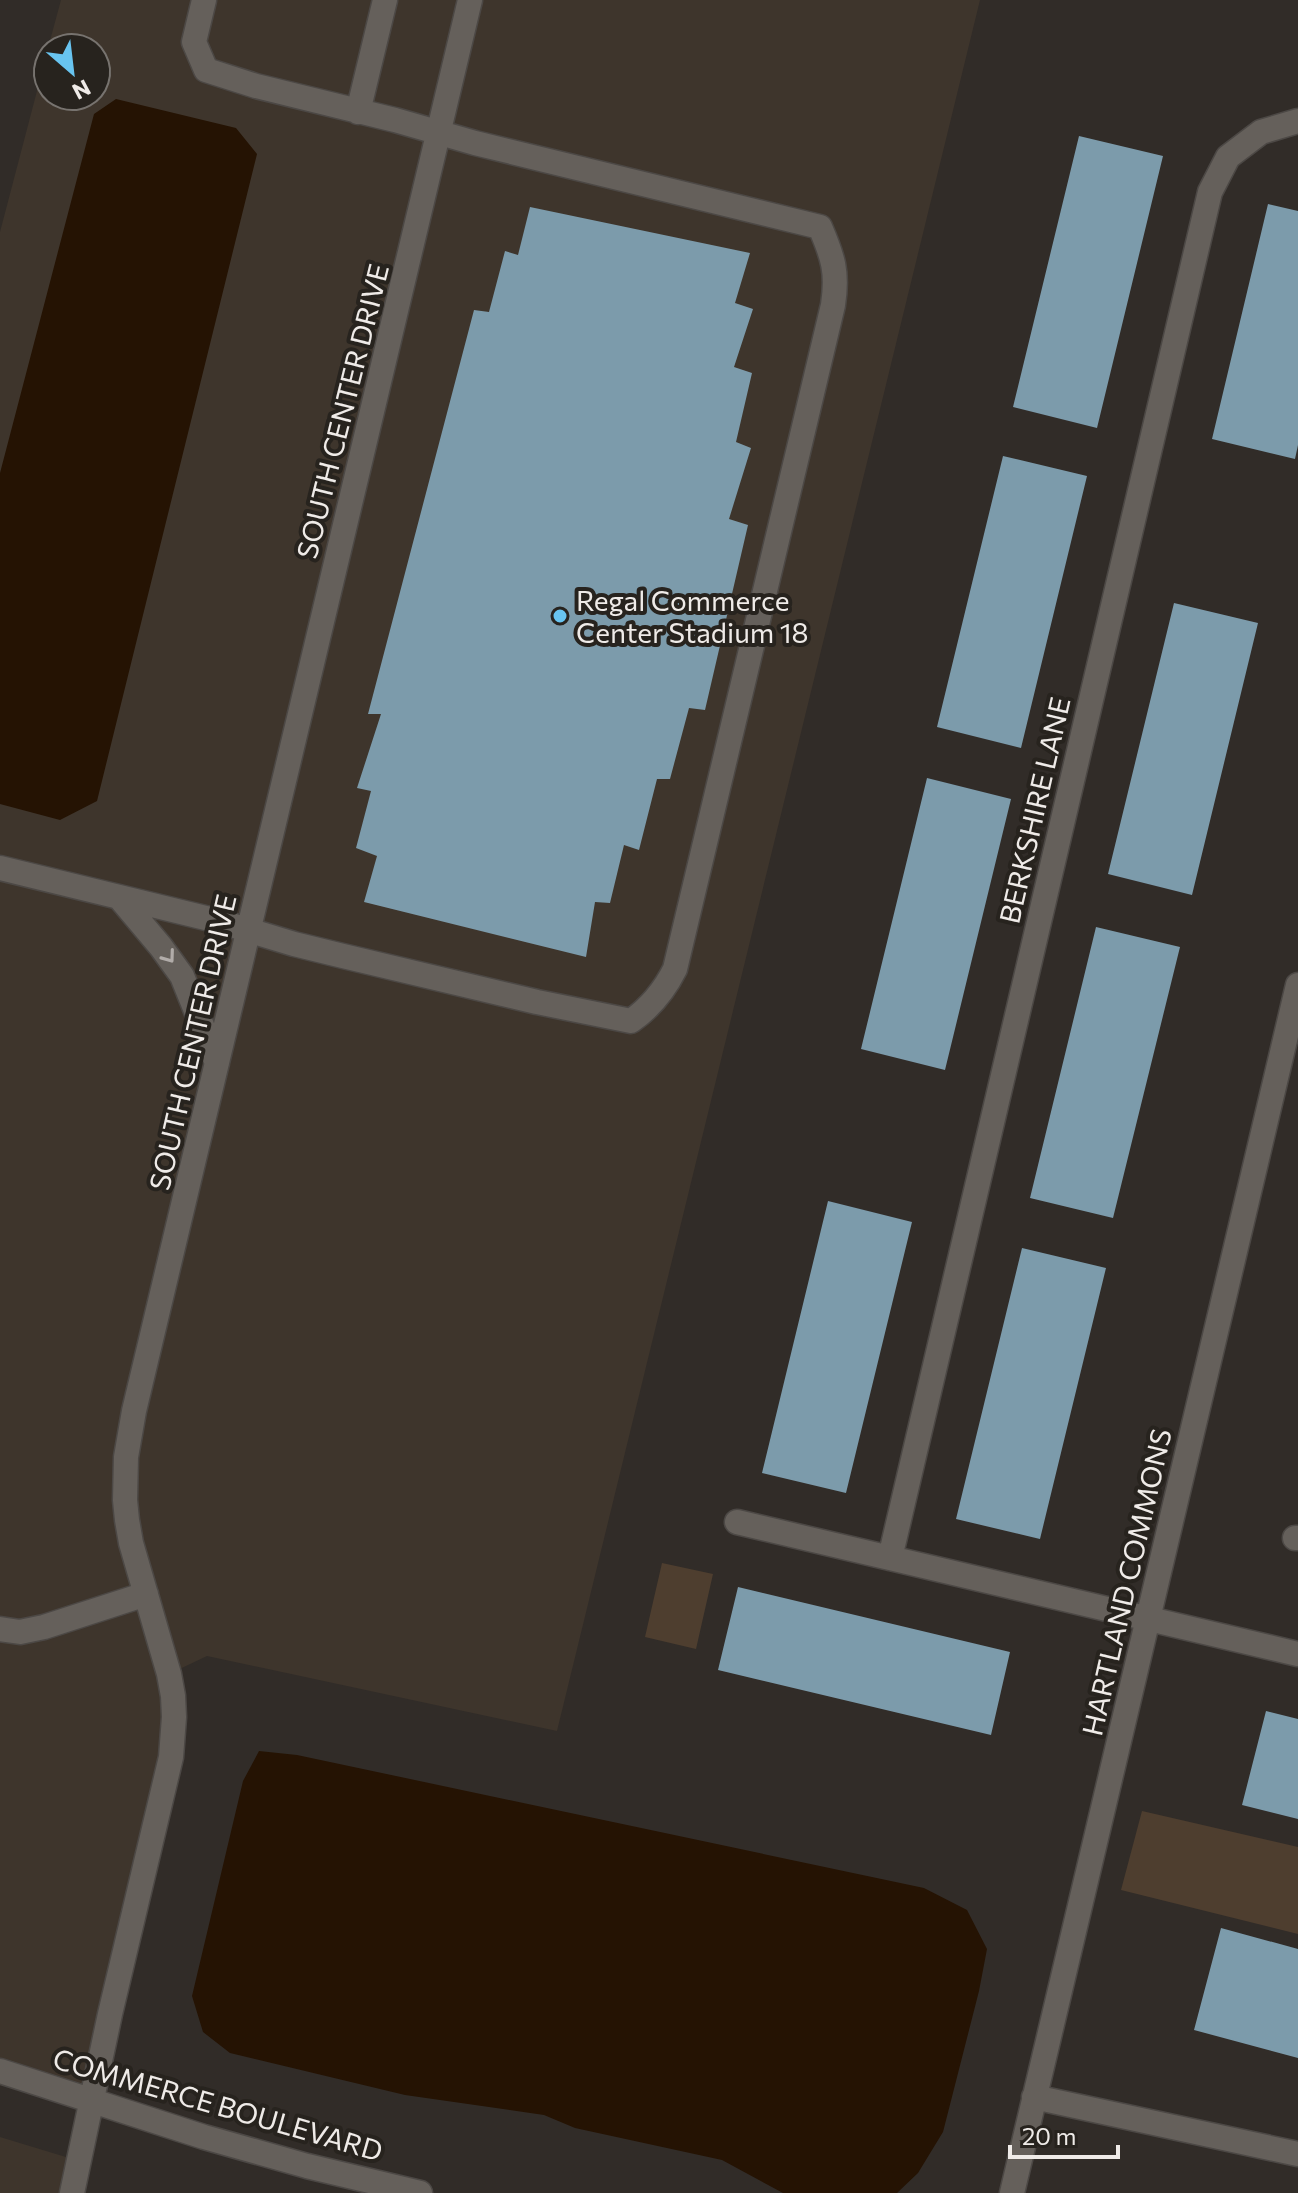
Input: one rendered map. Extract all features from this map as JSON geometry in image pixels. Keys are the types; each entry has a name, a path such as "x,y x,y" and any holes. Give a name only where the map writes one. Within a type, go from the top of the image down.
{"street":[{"path":"0,868 343,956 631,1021 656,1000 675,969 833,305 836,272 833,256 820,227 439,133 206,70 194,42 204,0"},
{"path":"358,112 385,0"},
{"name":"SOUTH CENTER DRIVE","path":"72,2193 110,2014 157,1824 173,1737 171,1685 127,1520 126,1457 134,1411 470,0"},
{"name":"BERKSHIRE LANE","path":"890,1558 1210,192 1228,157 1261,132 1298,121"},
{"path":"119,897 182,976 217,1063"},
{"name":"HARTLAND COMMONS","path":"1012,2193 1148,1619 1287,1078 1298,985"},
{"path":"737,1522 1298,1654"},
{"path":"0,1629 20,1632 44,1627 146,1594"},
{"name":"COMMERCE BOULEVARD","path":"0,2071 204,2137 420,2193"},
{"path":"1034,2097 1298,2154"}],"shaded area":[{"path":"61,0 980,0 557,1731 207,1656 169,1674 173,1696 92,2100 0,2074 0,232 32,110 112,112 112,32 52,32"},
{"path":"116,99 236,128 257,154 97,801 60,820 0,804 0,473 94,114 112,112 112,102"},
{"path":"662,1563 713,1574 696,1649 645,1637"},
{"path":"259,1751 297,1755 924,1888 967,1910 987,1949 943,2132 918,2173 897,2193 783,2193 722,2160 575,2128 544,2115 405,2095 230,2053 203,2032 192,1996 243,1781"},
{"path":"1142,1811 1298,1847 1298,1934 1121,1890"},
{"path":"0,2137 79,2161 72,2193 0,2193"}],"building":[{"path":"1079,136 1163,156 1097,428 1013,407"},
{"path":"1268,204 1298,211 1298,445 1295,459 1212,439"},
{"name":"Regal Commerce Center Stadium 18","path":"530,207 750,253 735,303 753,309 734,367 752,373 736,442 751,448 729,519 748,525 705,710 689,708 670,779 657,779 639,850 624,845 610,903 595,902 586,957 364,902 377,856 356,848 371,791 357,788 381,714 368,714 474,310 489,312 505,251 518,255"},
{"path":"1003,456 1087,476 1021,748 937,727"},
{"path":"1174,603 1258,623 1192,895 1108,874"},
{"path":"927,778 1011,799 945,1070 861,1049"},
{"path":"1096,927 1180,947 1113,1218 1030,1198"},
{"path":"828,1201 912,1222 846,1493 762,1473"},
{"path":"1022,1248 1106,1268 1040,1539 956,1519"},
{"path":"738,1587 1010,1652 991,1735 718,1670"},
{"path":"1266,1711 1298,1719 1298,1819 1242,1805"},
{"path":"1221,1928 1298,1949 1298,2058 1194,2030"}],"place":[{"name":"Regal Commerce Center Stadium 18","path":"560,616"}]}
